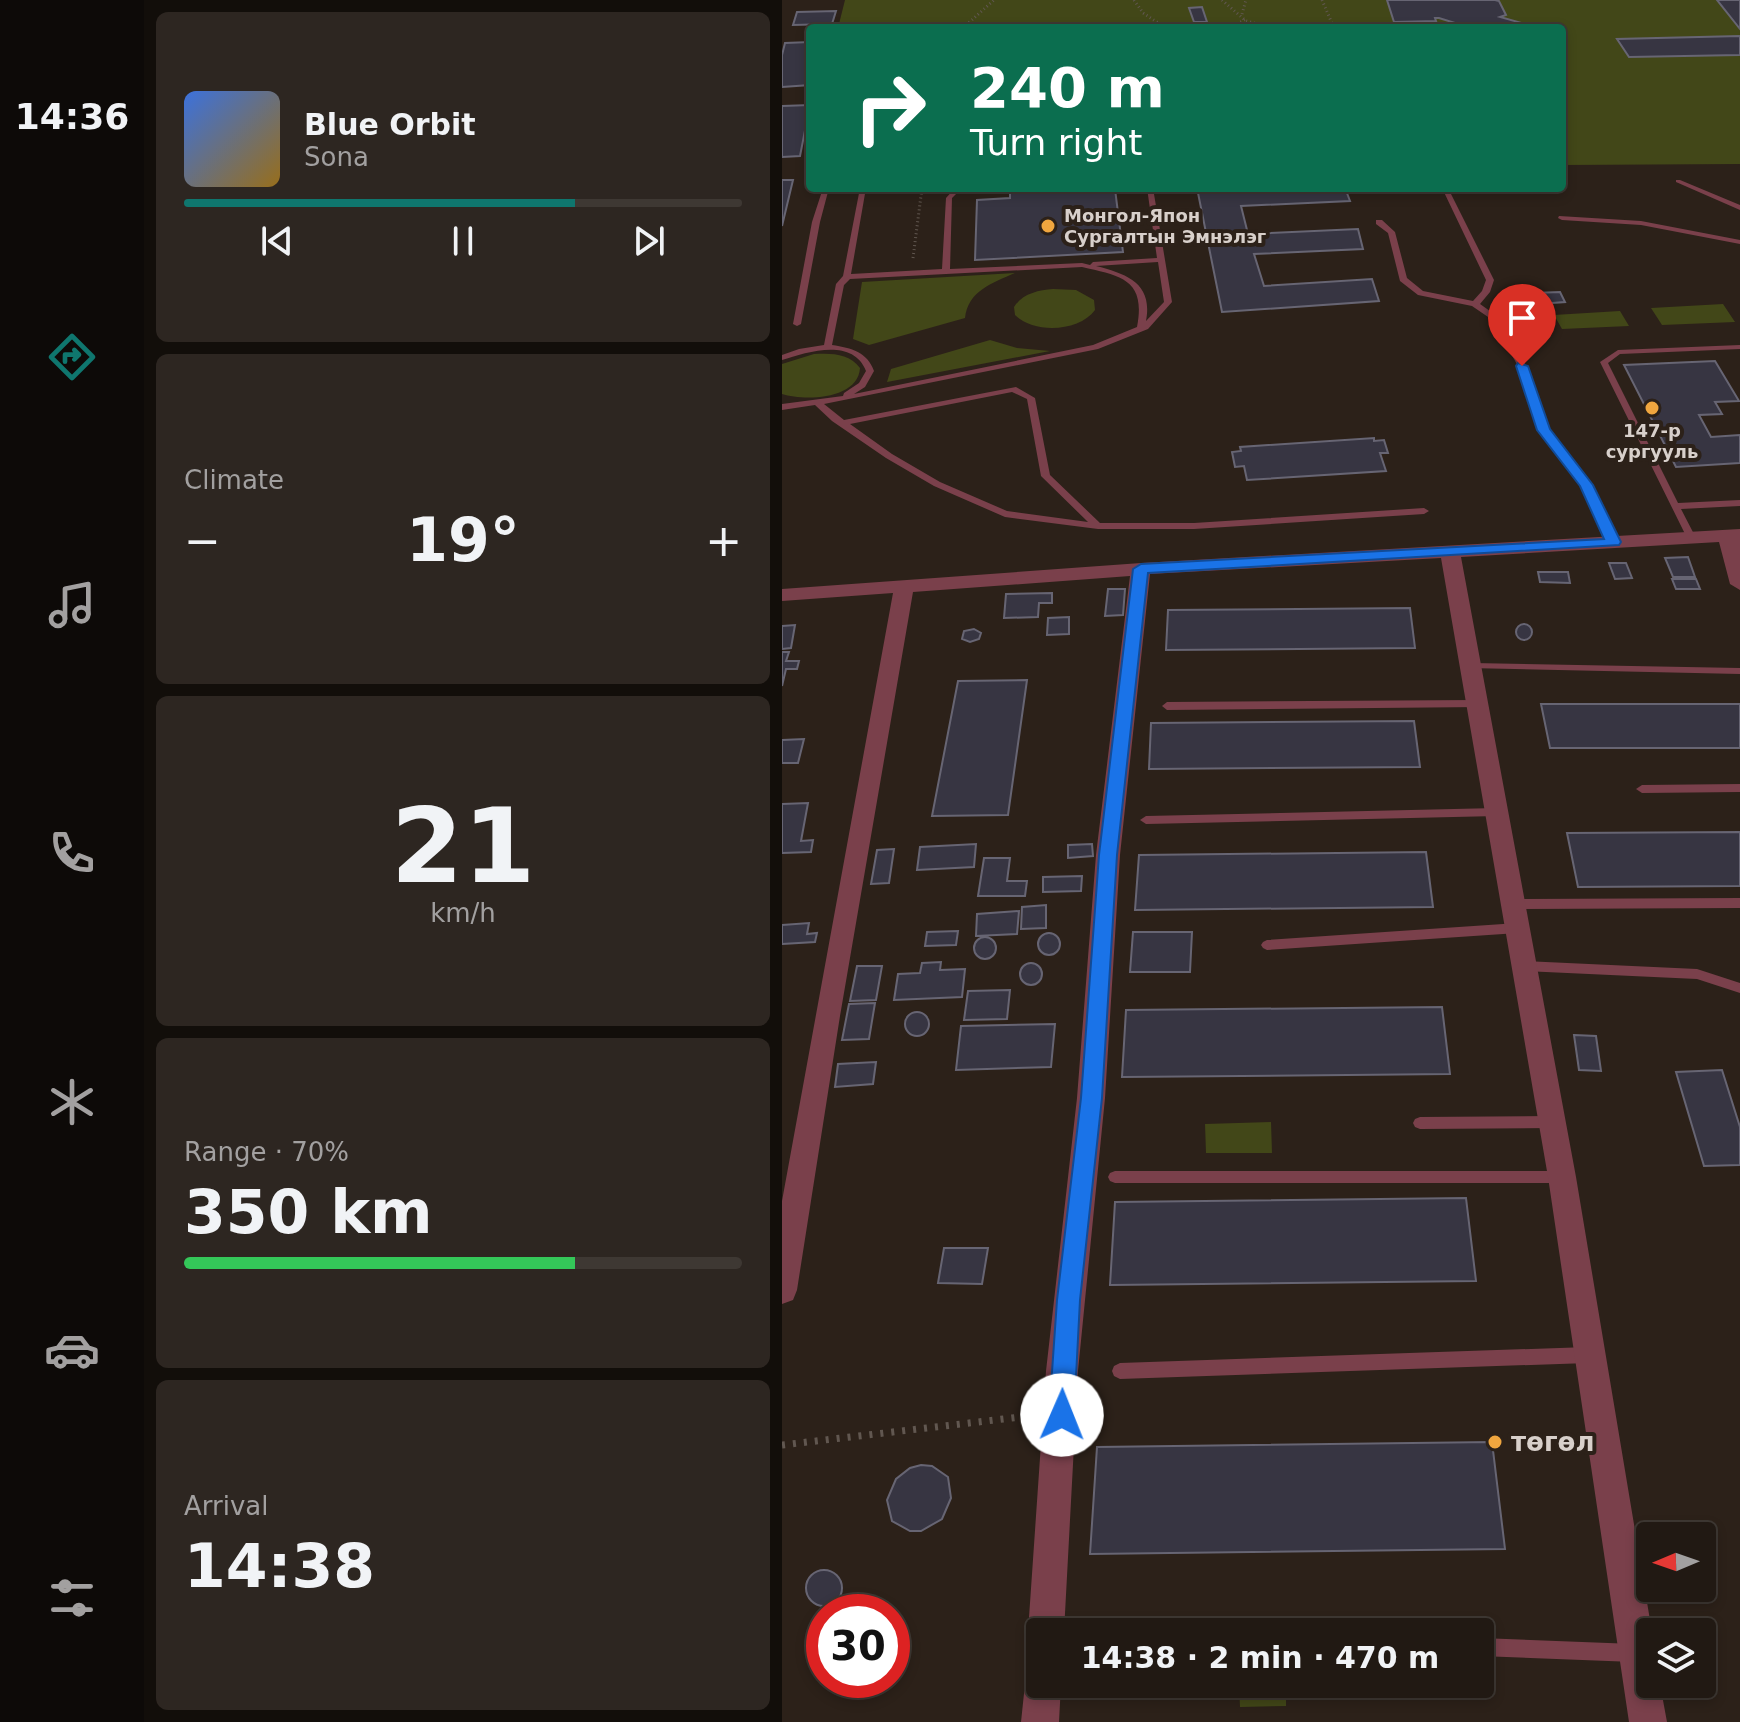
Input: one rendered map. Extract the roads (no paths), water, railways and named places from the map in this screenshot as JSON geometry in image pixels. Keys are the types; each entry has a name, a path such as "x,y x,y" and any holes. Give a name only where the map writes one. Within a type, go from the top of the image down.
{"street":[{"path":"782,595 1141,569 1733,536 1740,584"},
{"path":"1450,552 1562,1177 1636,1647"},
{"path":"1047,1618 1065,1343 1091,1098 1108,855 1141,569"},
{"path":"782,1290 837,953 904,586"},
{"path":"1040,1722 1042,1698"},
{"path":"1644,1698 1648,1722"}],"lane":[{"path":"1678,181 1740,208"},
{"path":"797,324 816,222 825,192"},
{"path":"828,347 840,284 847,277 862,192"},
{"path":"946,271 949,198 955,192"},
{"path":"782,407 841,399 1095,347 1141,328 1168,302 1151,192"},
{"path":"1447,192 1490,280 1486,292 1475,304"},
{"path":"1562,218 1641,223 1740,242"},
{"path":"1379,222 1391,232 1403,279 1421,293 1475,304 1494,318 1522,366 1544,430 1586,485 1613,542"},
{"path":"847,277 1161,260"},
{"path":"1082,265 1135,284 1145,302 1141,328"},
{"path":"782,358 799,351 828,347 858,353 868,361 870,371 862,385 841,399"},
{"path":"1691,538 1604,361 1618,352 1740,347"},
{"path":"843,423 1013,389 1023,393 1031,398 1046,476 1098,526"},
{"path":"817,402 835,419 889,456 937,484 1005,514 1098,526 1194,526 1424,511"},
{"path":"1675,506 1740,503"},
{"path":"1472,666 1740,671"},
{"path":"1167,706 1478,704"},
{"path":"1642,789 1740,788"},
{"path":"1146,820 1497,812"},
{"path":"1267,945 1516,916 1740,903"},
{"path":"1524,966 1697,974 1740,988"},
{"path":"1420,1123 1552,1122"},
{"path":"1115,1177 1562,1177"},
{"path":"1120,1371 1590,1355"},
{"path":"1494,1648 1636,1653"}],"place":[{"name":"Монгол-Япон Сургалтын Эмнэлэг","path":"1048,226"},
{"name":"147-р сургууль","path":"1652,408"},
{"name":"төгөл","path":"1495,1442"}]}
